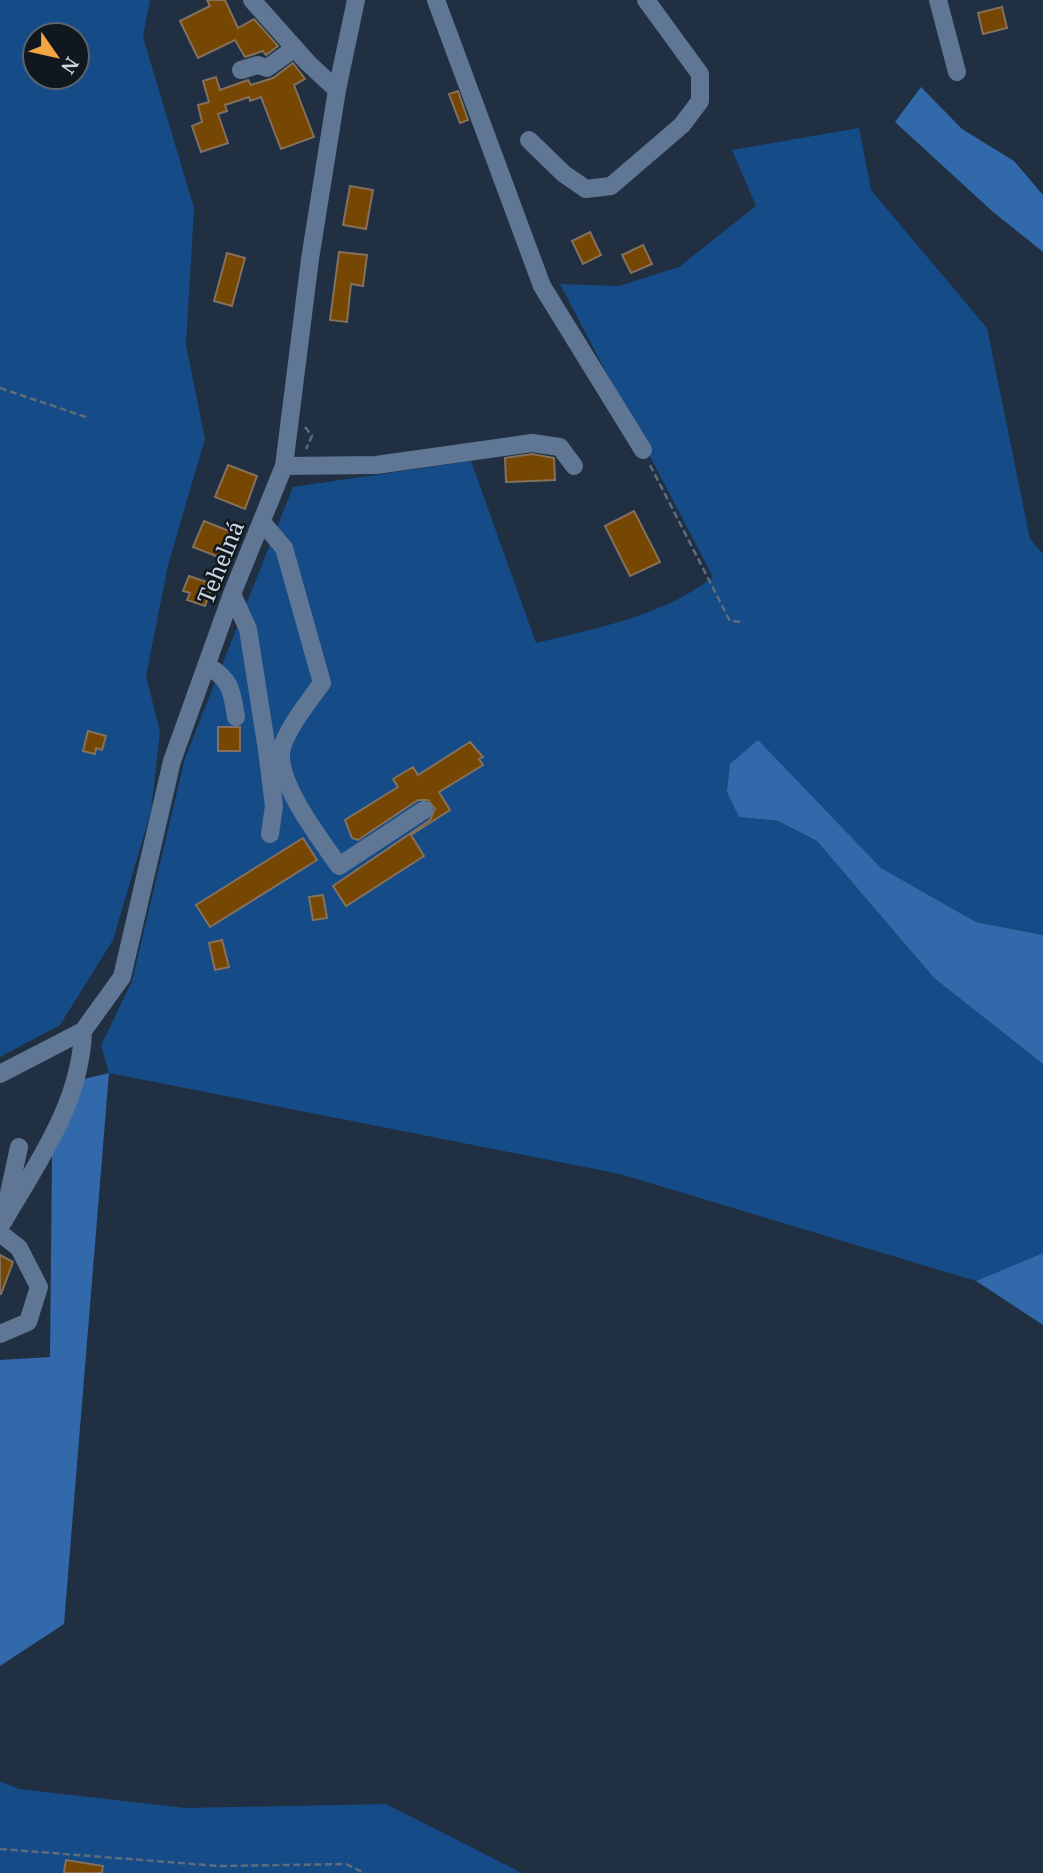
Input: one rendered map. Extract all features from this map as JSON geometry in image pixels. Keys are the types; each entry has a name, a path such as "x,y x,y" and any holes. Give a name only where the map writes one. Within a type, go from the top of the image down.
{"street":[{"path":"253,0 337,90"},
{"name":"Tehelná","path":"0,1074 83,1031 122,977 172,761 232,594 284,466 310,259 337,90 356,0"},
{"path":"436,0 542,286 643,450"},
{"path":"529,139 564,174 586,189 611,186 682,125 700,101 700,74 646,0"},
{"path":"938,0 957,72"},
{"path":"241,70 258,65 267,68 295,48"},
{"path":"284,466 376,465 532,443 560,447 574,466"},
{"path":"262,522 284,548 322,683 295,722 281,754 288,782 314,830 339,866 424,810"},
{"path":"232,594 248,629 274,806 270,834"},
{"path":"208,666 224,676 231,686 236,717"},
{"path":"1,1227 70,1101 82,1062 83,1031"},
{"path":"1,1227 19,1147"},
{"path":"0,1334 28,1322 39,1287 19,1248 1,1227"}],"path":[{"path":"0,388 86,417"},
{"path":"643,450 730,621 742,622"},
{"path":"0,1849 219,1866 346,1864 363,1873"}],"shaded area":[{"path":"0,0 150,0 143,37 194,208 186,345 205,439 168,565 146,676 160,732 151,811 113,940 60,1025 0,1057"},
{"path":"921,87 962,129 1014,161 1043,195 1043,252 992,211 895,122"},
{"path":"859,128 871,190 987,328 1030,539 1043,554 1043,935 976,922 881,868 758,741 739,817 778,821 817,841 934,978 1043,1064 1043,1253 976,1281 620,1174 109,1073 101,1046 132,981 185,758 293,487 471,461 536,643 629,619 673,602 694,590 713,577 560,284 619,286 679,267 756,206 732,150"},
{"path":"758,740 881,868 976,922 1043,935 1043,1064 934,978 817,841 778,821 739,817 727,792 730,764"},
{"path":"109,1073 64,1624 0,1666 0,1360 50,1357 52,1155 84,1079"},
{"path":"1043,1253 1043,1325 976,1281"},
{"path":"0,1781 19,1789 185,1808 386,1804 522,1873 0,1873"}],"building":[{"path":"207,0 225,0 238,28 254,19 278,46 266,55 263,51 245,57 235,40 198,58 180,21 210,6"},
{"path":"1002,7 1007,28 983,34 978,13"},
{"path":"293,63 305,79 294,85 314,137 281,149 261,97 250,101 249,97 225,105 227,111 218,114 228,143 201,152 192,126 202,122 198,105 209,102 203,81 216,77 220,90 248,80 251,85 273,78"},
{"path":"458,91 468,120 460,123 449,94"},
{"path":"350,186 373,190 366,229 343,225"},
{"path":"590,232 601,255 583,264 572,241"},
{"path":"643,245 652,264 631,273 622,255"},
{"path":"339,252 367,255 363,286 351,284 347,322 330,320"},
{"path":"227,253 245,258 232,306 214,301"},
{"path":"532,454 554,458 555,480 506,482 505,458"},
{"path":"228,465 257,476 245,509 215,497"},
{"path":"634,511 660,562 630,576 605,526"},
{"path":"204,521 234,533 223,559 193,547"},
{"path":"189,576 213,584 205,606 187,600 190,593 183,591"},
{"path":"218,727 240,727 240,751 218,751"},
{"path":"88,731 106,736 102,750 96,748 95,754 83,751"},
{"path":"470,742 483,757 479,759 483,765 439,792 450,810 411,835 424,856 346,906 333,886 430,820 435,809 428,800 418,800 358,840 352,838 345,820 398,787 393,779 413,767 418,775"},
{"path":"303,838 317,860 210,927 196,905"},
{"path":"323,895 327,918 313,920 309,897"},
{"path":"222,940 229,967 215,970 209,943"},
{"path":"0,1255 13,1262 1,1294 0,1294"},
{"path":"66,1860 103,1866 102,1873 64,1873"}]}
